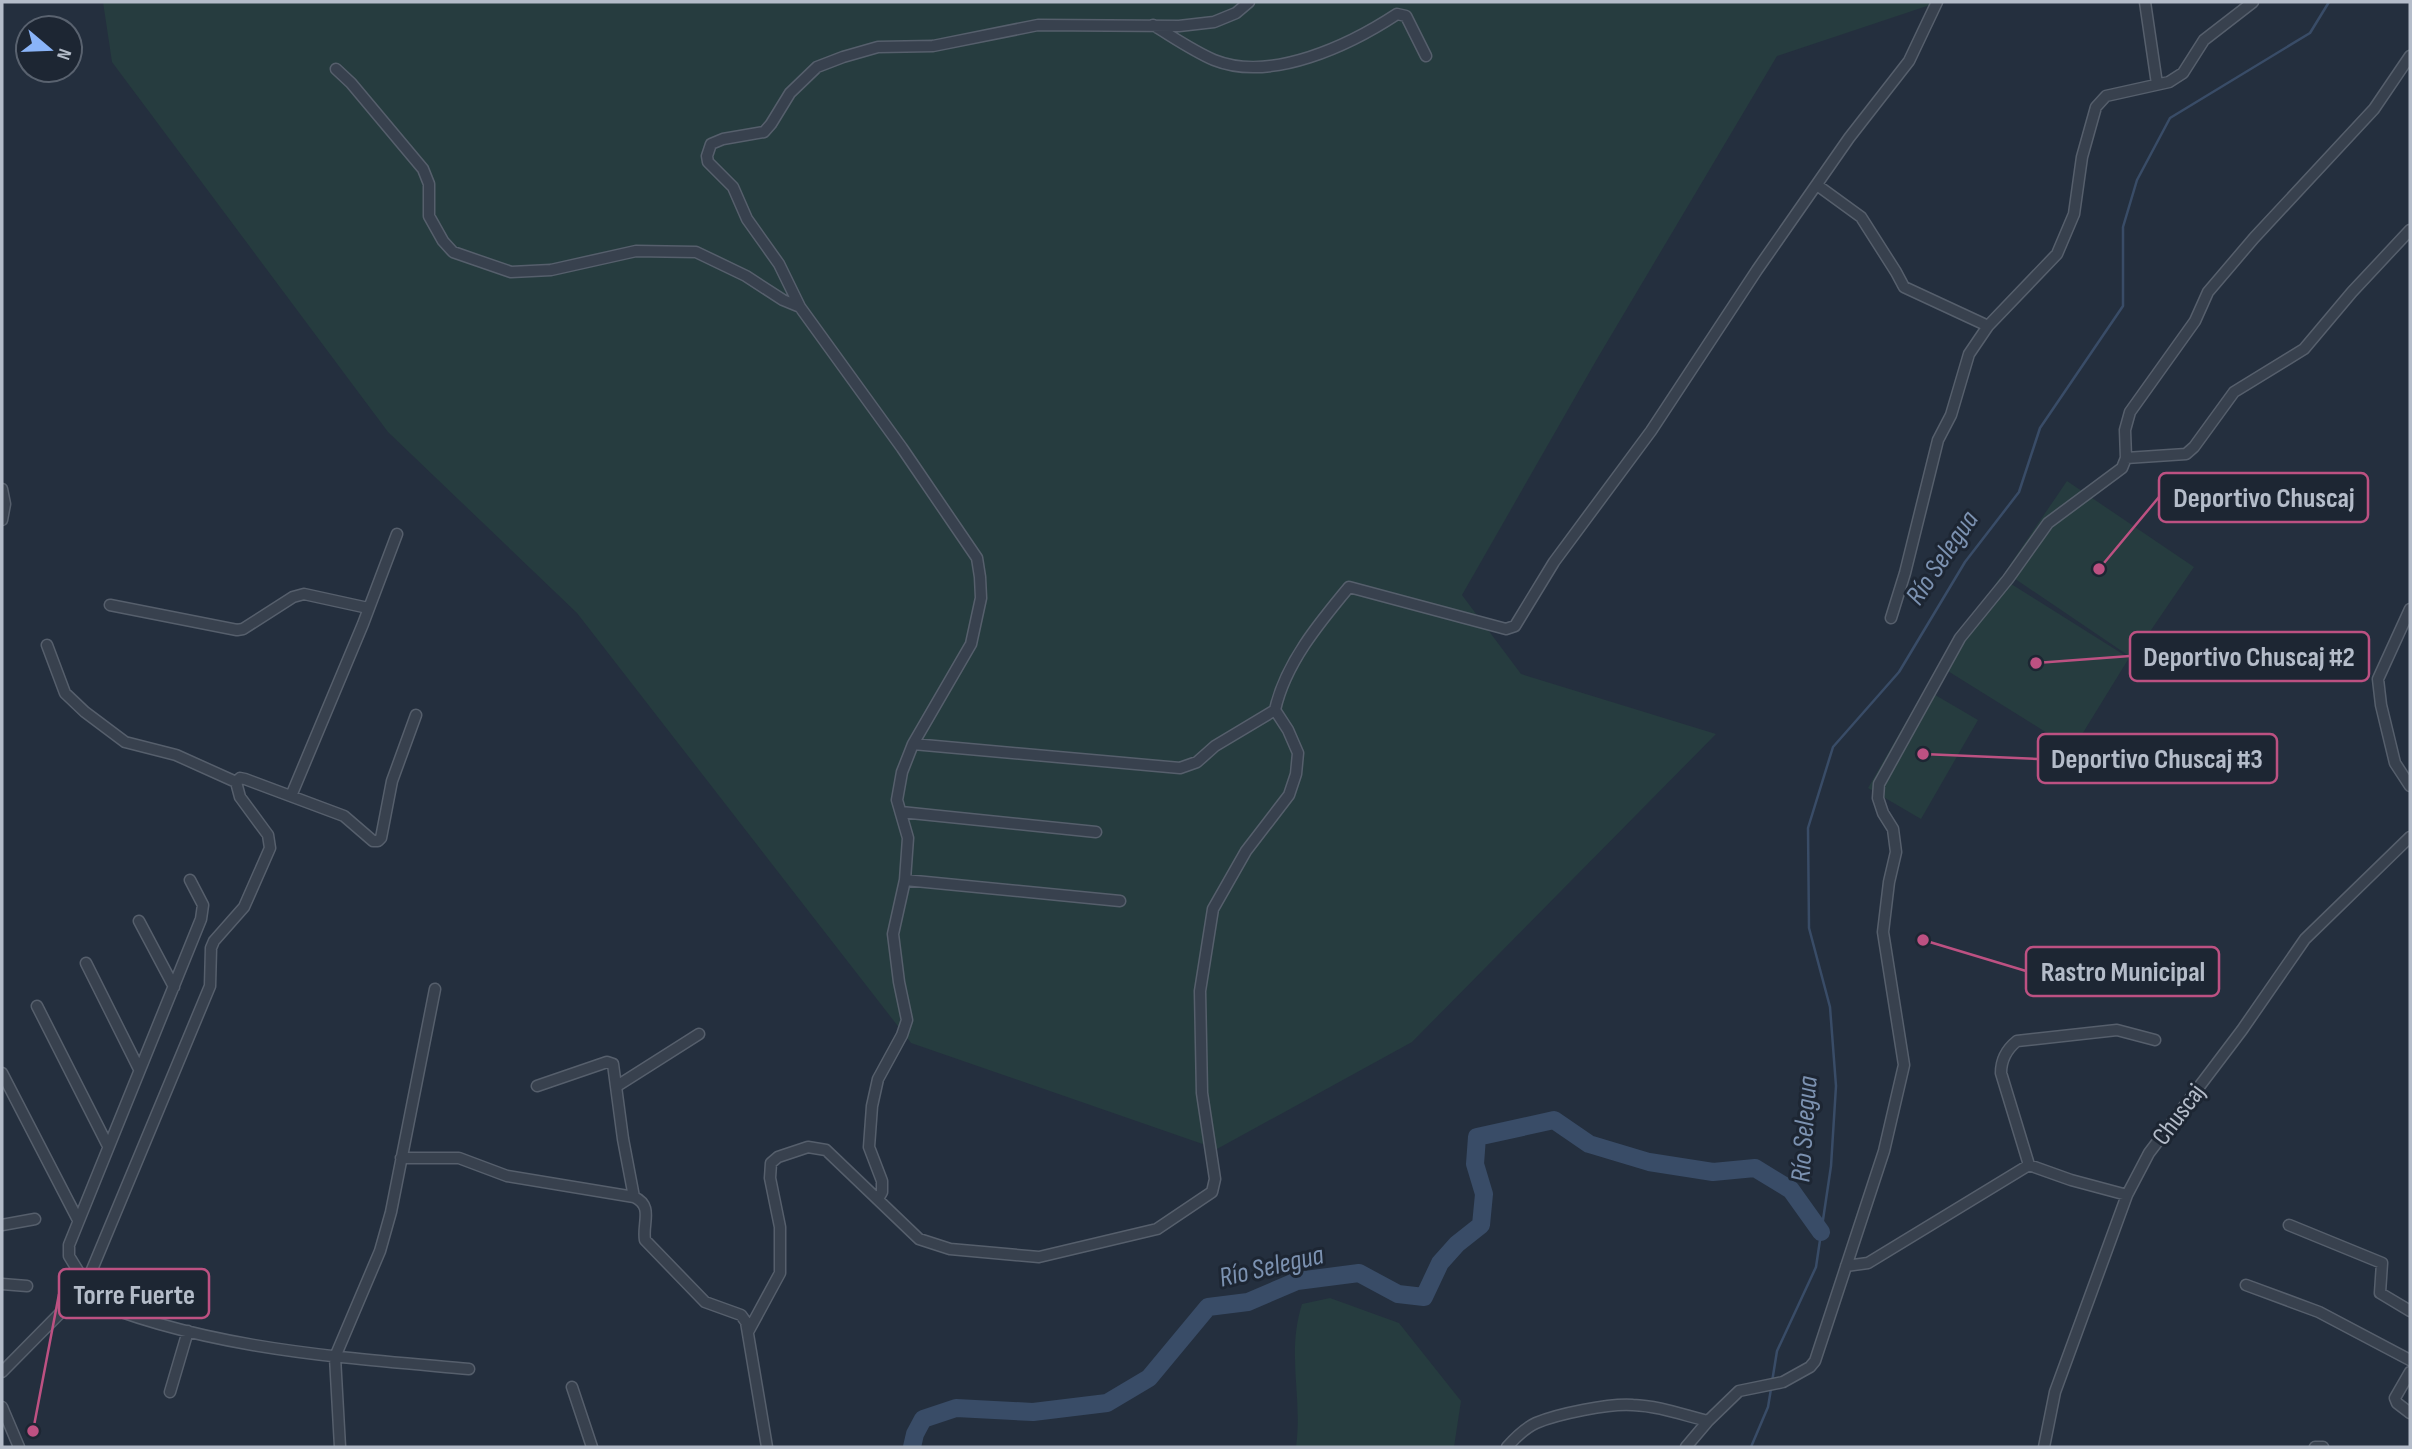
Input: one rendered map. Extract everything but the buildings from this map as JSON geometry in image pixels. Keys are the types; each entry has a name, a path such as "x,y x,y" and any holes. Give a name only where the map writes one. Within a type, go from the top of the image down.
{"street":[{"path":"878,1199 882,1192 882,1181 869,1147 869,1126 878,1079 906,1028 907,1020 892,934 905,880 908,838 897,800 902,772 913,744 971,643 981,598 977,558 800,307 779,264 747,219 733,187 708,162 707,156 711,144 723,139 764,132 790,93 817,68 878,47 933,46 1038,25 1179,26 1214,22 1236,13 1249,2"},
{"path":"748,1332 780,1273 780,1227 770,1178 771,1163 778,1157 808,1147 826,1150 919,1239 950,1249 1039,1257 1157,1229 1212,1192 1215,1180 1202,1093 1200,991 1213,909 1246,851 1289,795 1296,774 1297,753 1288,730 1275,710 1279,689 1303,649 1324,617 1349,587 1506,629 1515,626 1554,562 1651,430 1865,115 1909,61 1937,2"},
{"path":"2145,2 2157,84"},
{"path":"1891,618 1938,440 1951,415 1969,354 1988,326 2057,254 2074,214 2082,157 2096,107 2106,96 2169,82 2183,73 2204,40 2253,2"},
{"path":"1152,24 1216,61 1247,68 1281,65 1336,47 1397,14 1406,16 1426,56"},
{"path":"1686,1447 1739,1391 1783,1381 1810,1367 1815,1361 1884,1151 1904,1065 1883,932 1896,852 1893,829 1878,798 1879,784 1960,638 2008,579 2048,523 2122,468 2126,458 2125,430 2130,412 2195,321 2208,292 2374,109 2410,56"},
{"path":"336,69 351,83 423,169 429,184 429,216 443,241 453,252 511,272 551,270 636,251 696,252 746,276 783,300 800,307"},
{"path":"1817,185 1861,217 1904,287 1988,326"},
{"path":"2126,458 2186,454 2234,392 2304,349 2351,292 2410,230"},
{"path":"2,489 5,504 2,520"},
{"path":"291,796 397,534"},
{"path":"110,605 237,630 243,629 293,597 304,594 368,608"},
{"path":"2410,609 2378,679 2381,705 2395,763 2410,786"},
{"path":"47,645 65,693 125,742 176,755 236,782"},
{"path":"913,744 1180,768 1197,762 1215,746 1275,710"},
{"path":"236,782 240,778 245,779 344,816 373,841 378,841 381,838 392,781 416,715"},
{"path":"2,1373 86,1284 210,986 211,948 244,907 270,848 268,835 240,797 236,782"},
{"path":"901,812 1096,832"},
{"name":"Chuscaj","path":"2044,1447 2055,1392 2127,1195 2149,1153 2242,1030 2305,939 2410,837"},
{"path":"86,1284 69,1256 69,1245 204,912 190,880"},
{"path":"905,880 1120,901"},
{"path":"139,922 174,987"},
{"path":"86,963 139,1069"},
{"path":"340,1447 335,1357 380,1251 391,1212 435,989"},
{"path":"37,1006 108,1146"},
{"path":"2029,1165 2001,1073 2003,1060 2011,1046 2017,1041 2117,1030 2155,1040"},
{"path":"617,1086 699,1034"},
{"path":"537,1086 607,1062 613,1064 634,1197"},
{"path":"2,1073 78,1220"},
{"path":"401,1158 459,1158 507,1176 642,1200 646,1206 645,1240 705,1303 741,1315 748,1332 767,1447"},
{"path":"1846,1265 1868,1263 2029,1165"},
{"path":"2029,1165 2127,1195"},
{"path":"2,1225 35,1219"},
{"path":"2289,1225 2382,1263 2380,1293 2410,1311"},
{"path":"2,1284 27,1286"},
{"path":"2246,1285 2319,1312 2410,1360"},
{"path":"78,1295 138,1318 261,1348 469,1369"},
{"path":"170,1391 188,1331"},
{"path":"2410,1372 2395,1398 2397,1403 2410,1413"},
{"path":"572,1387 592,1447"},
{"path":"1507,1447 1533,1424 1606,1406 1631,1404 1659,1408 1708,1421"},
{"path":"2,1407 19,1447"},
{"path":"2315,1447 2323,1447"}],"green space":[{"path":"103,2 1939,2 1777,56 1597,359 1462,595 1521,674 1716,734 1412,1042 1217,1149 911,1043 577,613 388,432 112,62"},
{"path":"2067,481 2194,567 2132,658 2005,572"},
{"path":"2000,577 2129,658 2073,749 1943,668"},
{"path":"1925,689 1978,720 1921,819 1868,788"},
{"path":"1330,1298 1399,1323 1461,1401 1454,1447 1296,1447 1297,1323 1302,1304"}],"waterway":[{"name":"Río Selegua","path":"1772,1382 1777,1351 1816,1267 1831,1166 1836,1086 1830,1007 1809,928 1808,828 1833,747 1899,672 1965,562 2019,492 2040,428 2123,306 2123,227 2137,180 2170,118 2310,33 2329,2"},
{"name":"Río Selegua","path":"912,1447 923,1419 956,1408 1033,1412 1107,1403 1149,1378 1208,1307 1248,1302 1297,1281 1359,1273 1398,1294 1424,1297 1440,1263 1457,1244 1481,1225 1484,1194 1475,1164 1477,1137 1554,1120 1589,1144 1649,1162 1713,1172 1755,1168 1791,1190 1821,1232"},
{"name":"Río Selegua","path":"1751,1447 1768,1407 1771,1389"}],"place":[{"name":"Deportivo Chuscaj","path":"2099,569"},
{"name":"Deportivo Chuscaj #2","path":"2036,663"},
{"name":"Deportivo Chuscaj #3","path":"1923,754"},
{"name":"Rastro Municipal","path":"1923,940"},
{"name":"Torre Fuerte","path":"33,1431"}]}
